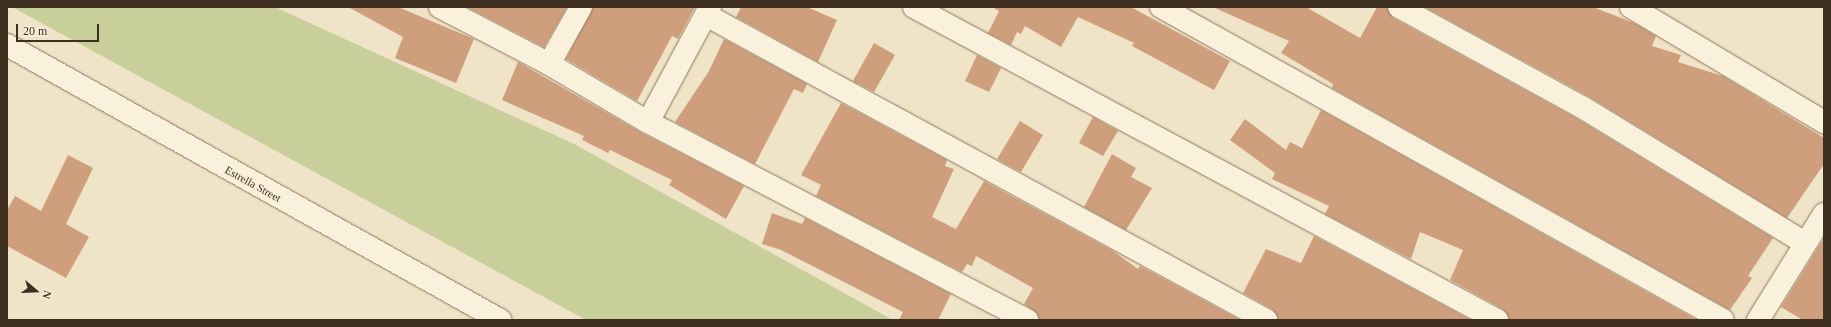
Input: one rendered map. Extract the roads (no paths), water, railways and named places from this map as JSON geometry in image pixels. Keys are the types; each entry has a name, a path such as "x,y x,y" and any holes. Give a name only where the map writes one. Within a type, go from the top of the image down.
{"street":[{"path":"550,64 581,7"},
{"path":"914,7 1497,320"},
{"path":"1160,7 1723,320"},
{"path":"1399,7 1582,107 1805,243"},
{"path":"454,10 550,64 648,122 1027,320"},
{"path":"1644,10 1823,118"},
{"path":"648,122 708,11 1266,320"},
{"name":"Estrella Street","path":"7,46 500,320"},
{"path":"1758,320 1824,214"}]}
